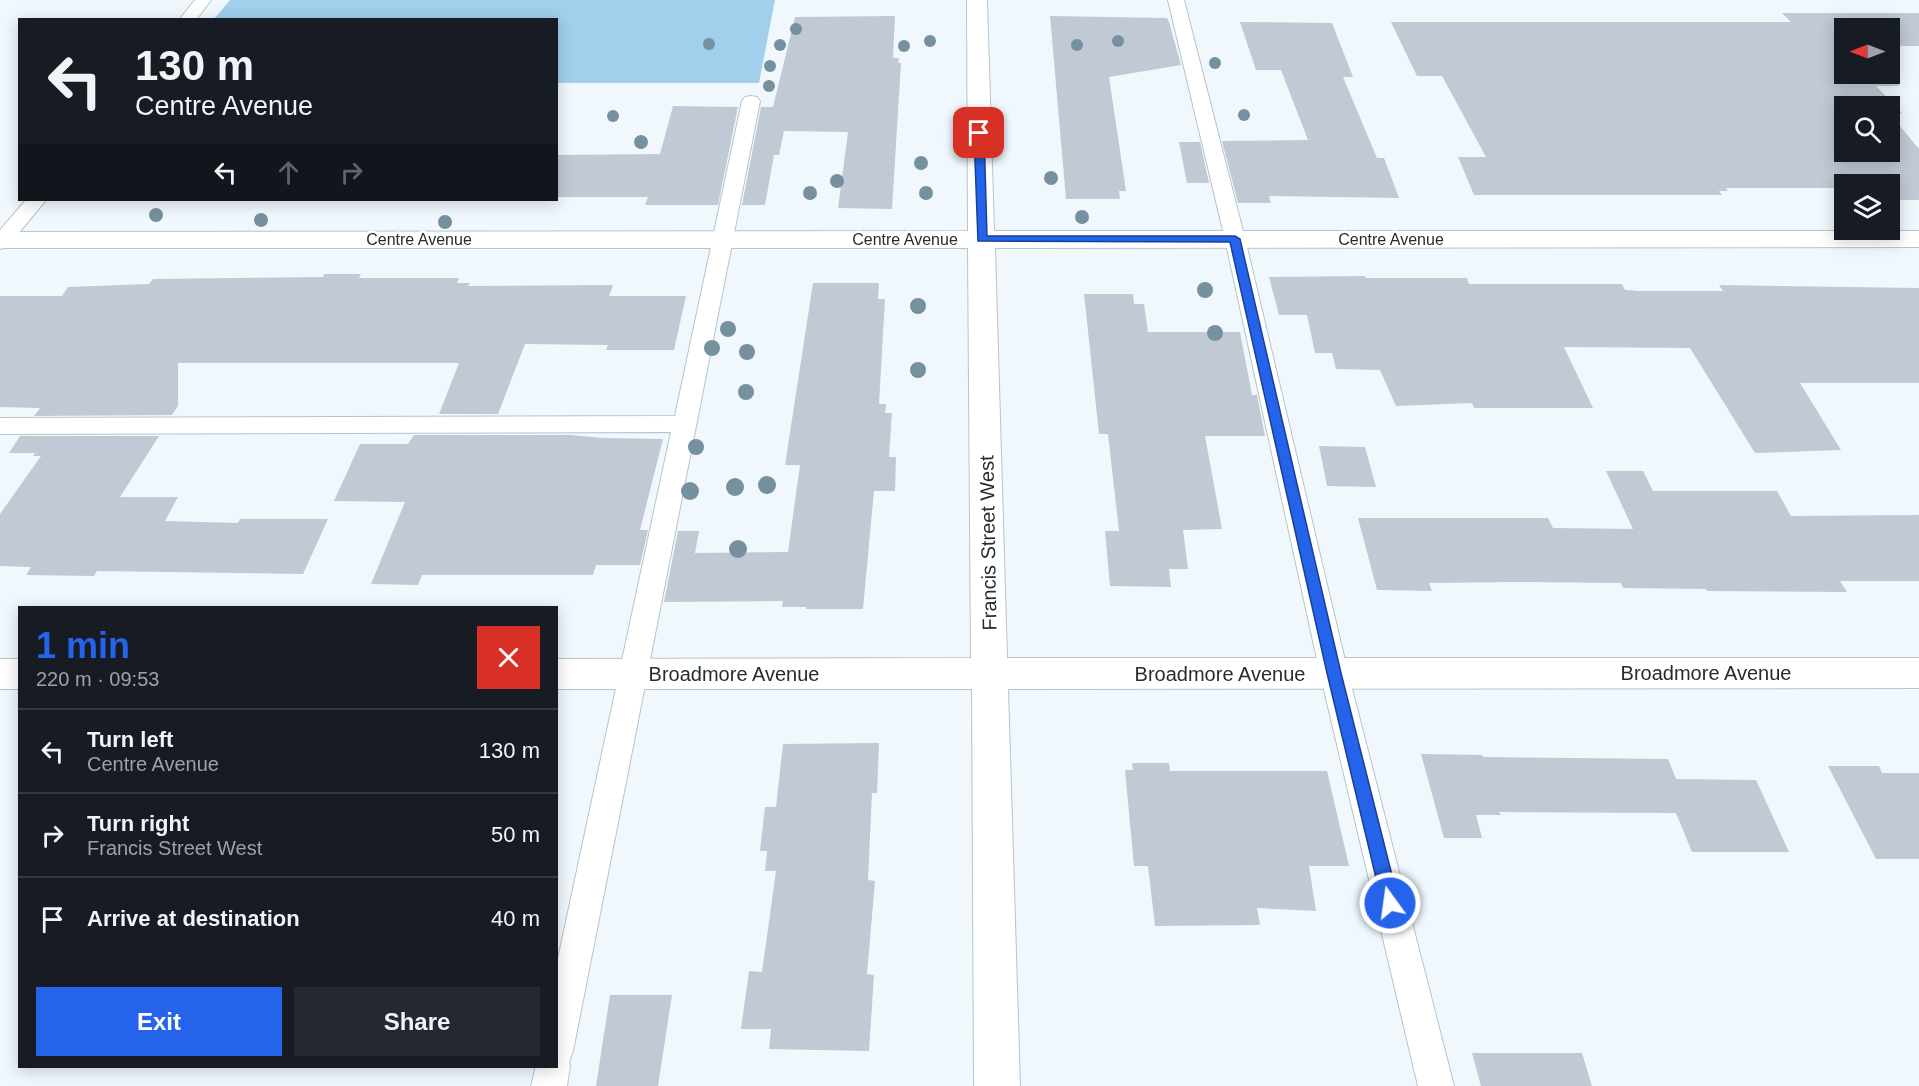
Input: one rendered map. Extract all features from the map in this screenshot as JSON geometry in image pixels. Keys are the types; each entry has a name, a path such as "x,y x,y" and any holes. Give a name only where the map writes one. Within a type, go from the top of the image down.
{"street":[{"name":"Francis Street West","path":"977,0 997,1086"},
{"name":"Centre Avenue","path":"1,241 1919,239"},
{"name":"Broadmore Avenue","path":"558,674 1919,673"},
{"path":"0,674 18,674"}],"lane":[{"path":"189,18 203,0"},
{"path":"1176,0 1235,239 1334,673 1436,1086"},
{"path":"558,1042 752,101"},
{"path":"1,241 35,201"},
{"path":"0,426 686,424"},
{"path":"549,1086 553,1068"}],"shaded area":[{"path":"230,0 775,0 759,83 558,83 558,18 215,18"}],"building":[{"path":"1782,13 1919,13 1919,46 1900,46 1900,18 1834,18 1834,84 1898,84 1900,86 1876,86 1886,96 1834,96 1834,162 1900,162 1900,126 1919,149 1919,200 1900,200 1900,174 1834,174 1834,188 1726,188 1728,191 1719,191 1722,195 1474,195 1458,157 1486,157 1442,76 1417,76 1391,22 1791,22"},
{"path":"895,16 893,58 899,58 898,63 901,63 892,209 838,208 848,132 784,131 779,155 774,155 765,205 742,205 761,107 773,107 795,17"},
{"path":"1050,16 1167,18 1169,22 1181,65 1109,77 1126,191 1119,191 1120,199 1066,199"},
{"path":"1240,22 1332,23 1353,77 1343,77 1377,158 1384,158 1399,198 1269,196 1271,203 1238,203 1222,141 1308,140 1281,70 1256,70"},
{"path":"673,106 738,107 718,205 645,205 648,197 558,197 558,155 660,154"},
{"path":"1179,142 1200,142 1209,183 1187,183"},
{"path":"324,274 361,274 359,278 459,278 457,283 470,283 468,286 613,285 609,296 686,296 674,350 606,350 608,345 525,344 498,414 439,414 459,363 178,363 178,406 172,415 34,416 40,408 0,407 0,296 62,296 68,287 149,284 153,279 323,277"},
{"path":"1365,276 1365,278 1467,278 1469,284 1622,284 1625,290 1639,291 1723,291 1719,285 1919,288 1919,383 1800,383 1841,450 1755,453 1690,348 1564,347 1593,408 1474,408 1472,403 1396,406 1380,370 1336,369 1332,353 1315,353 1307,315 1279,315 1269,277"},
{"path":"813,283 879,283 878,299 885,299 879,404 886,404 885,413 892,413 889,457 896,457 895,491 874,491 863,609 782,607 783,601 664,602 678,531 699,531 695,553 788,552 800,465 785,465"},
{"path":"1084,294 1133,294 1134,304 1144,304 1148,332 1240,332 1252,395 1257,395 1265,436 1205,436 1222,529 1183,530 1188,569 1169,569 1171,587 1110,586 1105,531 1119,531 1108,434 1099,434"},
{"path":"414,435 571,435 663,439 640,530 648,530 640,565 596,565 593,575 422,575 418,585 371,584 405,502 334,501 360,444 408,444"},
{"path":"20,436 159,436 120,497 178,497 165,521 238,523 240,519 328,519 303,574 97,571 94,576 26,575 31,567 0,566 0,514 41,456 33,456 35,453 9,453"},
{"path":"1319,446 1365,447 1376,487 1327,486"},
{"path":"1606,471 1643,471 1653,491 1777,491 1791,516 1919,515 1919,581 1840,581 1847,592 1707,591 1706,589 1623,588 1621,583 1517,582 1429,583 1432,591 1377,590 1358,518 1548,518 1553,528 1633,529"},
{"path":"879,743 877,793 872,793 868,880 875,881 867,974 874,975 869,1051 769,1049 771,1029 741,1029 749,971 762,972 776,871 765,871 767,851 760,851 765,807 776,807 783,744"},
{"path":"1421,754 1668,759 1676,779 1756,780 1789,852 1692,852 1676,813 1499,812 1501,815 1476,815 1482,838 1444,838"},
{"path":"1132,763 1169,763 1170,771 1327,771 1349,866 1309,866 1316,911 1257,908 1260,925 1155,926 1148,866 1134,866 1125,770 1133,770"},
{"path":"1828,766 1879,766 1882,773 1919,773 1919,859 1876,859"},
{"path":"610,995 672,995 658,1086 596,1086"},
{"path":"1472,1053 1582,1053 1592,1086 1481,1086"}],"route":[{"path":"979,133 982,239 1235,239 1334,673 1390,903"}]}
